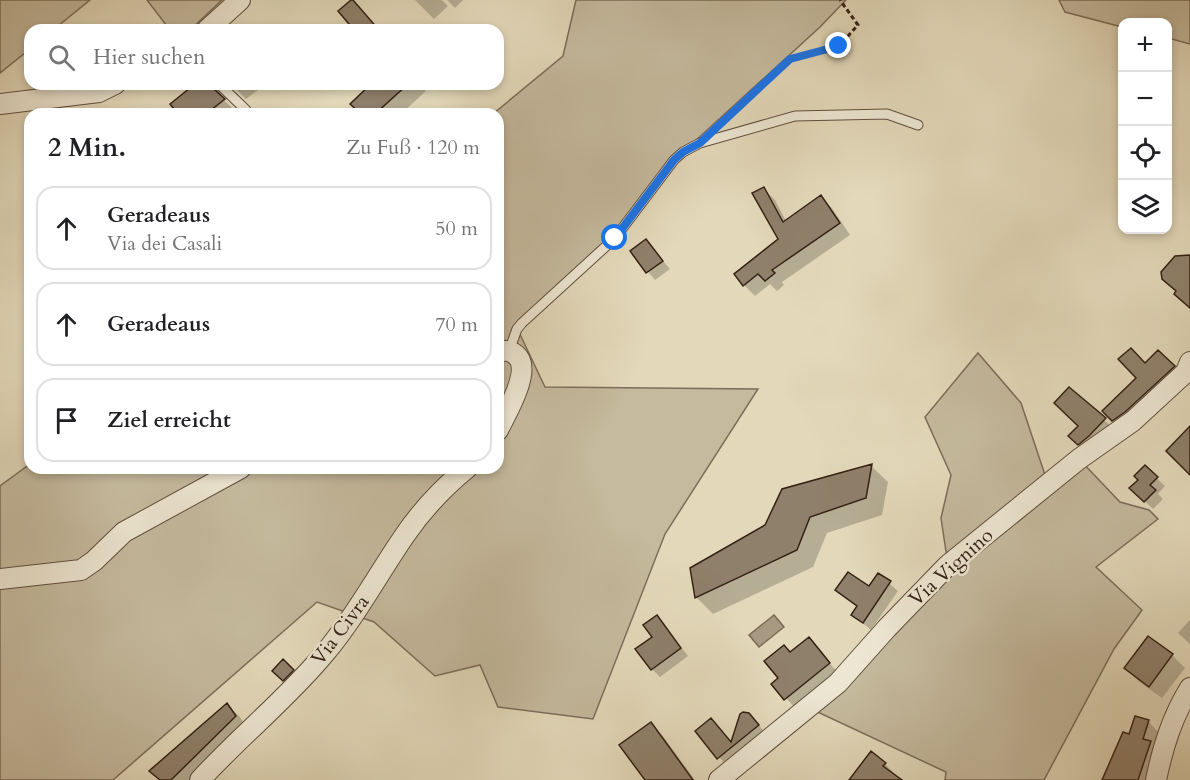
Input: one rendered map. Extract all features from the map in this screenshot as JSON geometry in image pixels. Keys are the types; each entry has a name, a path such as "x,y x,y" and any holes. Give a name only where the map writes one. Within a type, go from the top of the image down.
{"street":[{"path":"214,24 240,0"},
{"path":"0,104 103,90"},
{"path":"504,351 520,359 523,368 515,394 504,417"},
{"name":"Via Vignino","path":"719,780 838,683 948,565 1079,459 1133,421 1186,372 1190,362"},
{"path":"1133,421 1146,420 1153,416 1190,382"},
{"path":"0,579 81,570 94,561 124,532 230,474"},
{"name":"Via Civra","path":"200,780 226,751 290,692 326,652 352,617 405,535 461,474"},
{"path":"1156,780 1166,737 1190,688"}],"lane":[{"path":"225,90 244,108"},
{"path":"504,351 522,322 615,238 674,160 683,152 700,143 795,116 887,114 918,125"}],"path":[{"path":"700,143 790,59 839,46 858,25 840,0"}],"shaded area":[{"path":"0,0 90,0 60,24 24,24 24,54 0,73"},
{"path":"147,0 222,0 196,24 165,24"},
{"path":"576,0 846,0 820,27 683,152 615,238 517,328 545,387 758,389 665,534 593,719 498,707 480,665 435,676 374,622 317,602 113,780 0,780 0,486 24,468 24,474 504,474 504,108 500,108 563,56"},
{"path":"1059,0 1190,0 1190,44 1172,39 1172,18 1118,18 1118,26 1065,12"},
{"path":"978,353 1021,403 1048,484 1079,459 1120,502 1149,510 1158,519 1096,567 1142,610 1114,649 1044,780 945,780 946,772 809,708 948,565 941,518 951,475 925,417"},
{"path":"774,615 784,627 759,647 749,635"}],"building":[{"path":"353,0 374,24 349,24 338,11"},
{"path":"188,90 215,90 225,99 214,108 173,108 170,104"},
{"path":"365,90 401,90 382,108 354,108 350,104"},
{"path":"764,187 783,222 821,195 840,223 772,270 775,273 765,281 758,274 743,286 734,274 778,239 752,193"},
{"path":"646,239 663,261 646,273 630,251"},
{"path":"1190,255 1190,308 1174,294 1176,291 1162,279 1161,272 1175,256"},
{"path":"1131,348 1145,363 1158,350 1175,366 1112,421 1102,411 1136,378 1118,359"},
{"path":"1069,387 1106,418 1078,445 1068,436 1078,426 1054,403"},
{"path":"1190,426 1190,475 1166,451"},
{"path":"872,464 866,498 810,517 797,550 695,598 690,568 765,525 782,489"},
{"path":"1145,465 1158,477 1150,485 1156,490 1144,502 1129,488 1138,480 1134,476"},
{"path":"848,572 869,586 878,573 891,581 863,623 851,615 857,606 835,590"},
{"path":"657,615 681,648 651,670 635,649 652,637 643,625"},
{"path":"1148,636 1173,654 1149,687 1124,668"},
{"path":"809,637 830,663 784,700 771,684 778,678 764,661 784,645 790,652"},
{"path":"283,659 294,670 283,681 272,671"},
{"path":"227,703 236,716 171,780 160,780 149,771"},
{"path":"749,713 759,725 717,759 695,731 711,718 731,742 740,714"},
{"path":"1135,716 1149,720 1143,739 1151,741 1138,780 1102,780 1123,732 1129,734"},
{"path":"651,722 693,780 645,780 619,745"},
{"path":"871,751 886,763 883,766 902,780 849,780"}],"route":[{"path":"615,238 674,160 700,143 790,59 839,46"}]}
